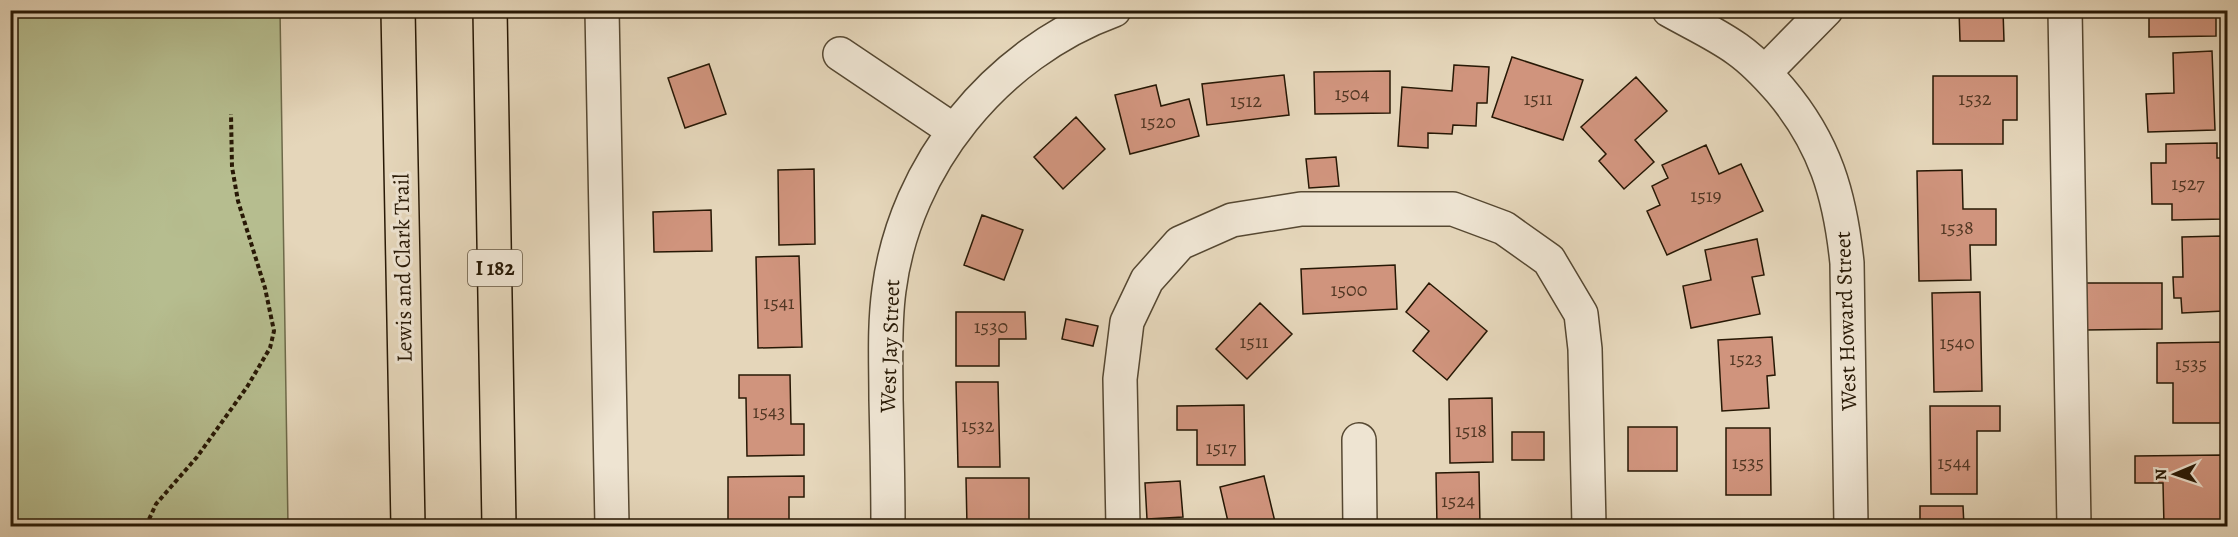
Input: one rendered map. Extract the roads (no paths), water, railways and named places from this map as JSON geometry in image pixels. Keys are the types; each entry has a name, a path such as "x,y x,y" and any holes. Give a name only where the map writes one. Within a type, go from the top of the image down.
{"highway":[{"name":"Lewis and Clark Trail","path":"398,10 408,526"},
{"name":"I 182","path":"490,10 499,526"}],"street":[{"path":"602,10 612,526"},
{"name":"West Jay Street","path":"888,526 886,345 889,290 898,246 912,204 953,130 986,92 1020,63 1057,37 1114,10"},
{"name":"West Howard Street","path":"1669,10 1738,50 1765,72 1797,110 1819,146 1833,184 1843,223 1846,263 1851,526"},
{"path":"1765,72 1826,10"},
{"path":"2065,10 2074,526"},
{"path":"840,54 953,130"},
{"path":"1123,526 1120,380 1127,322 1147,280 1180,243 1232,220 1301,209 1453,209 1504,228 1549,260 1581,314 1585,349 1589,526"},
{"path":"1359,440 1360,526"}]}
